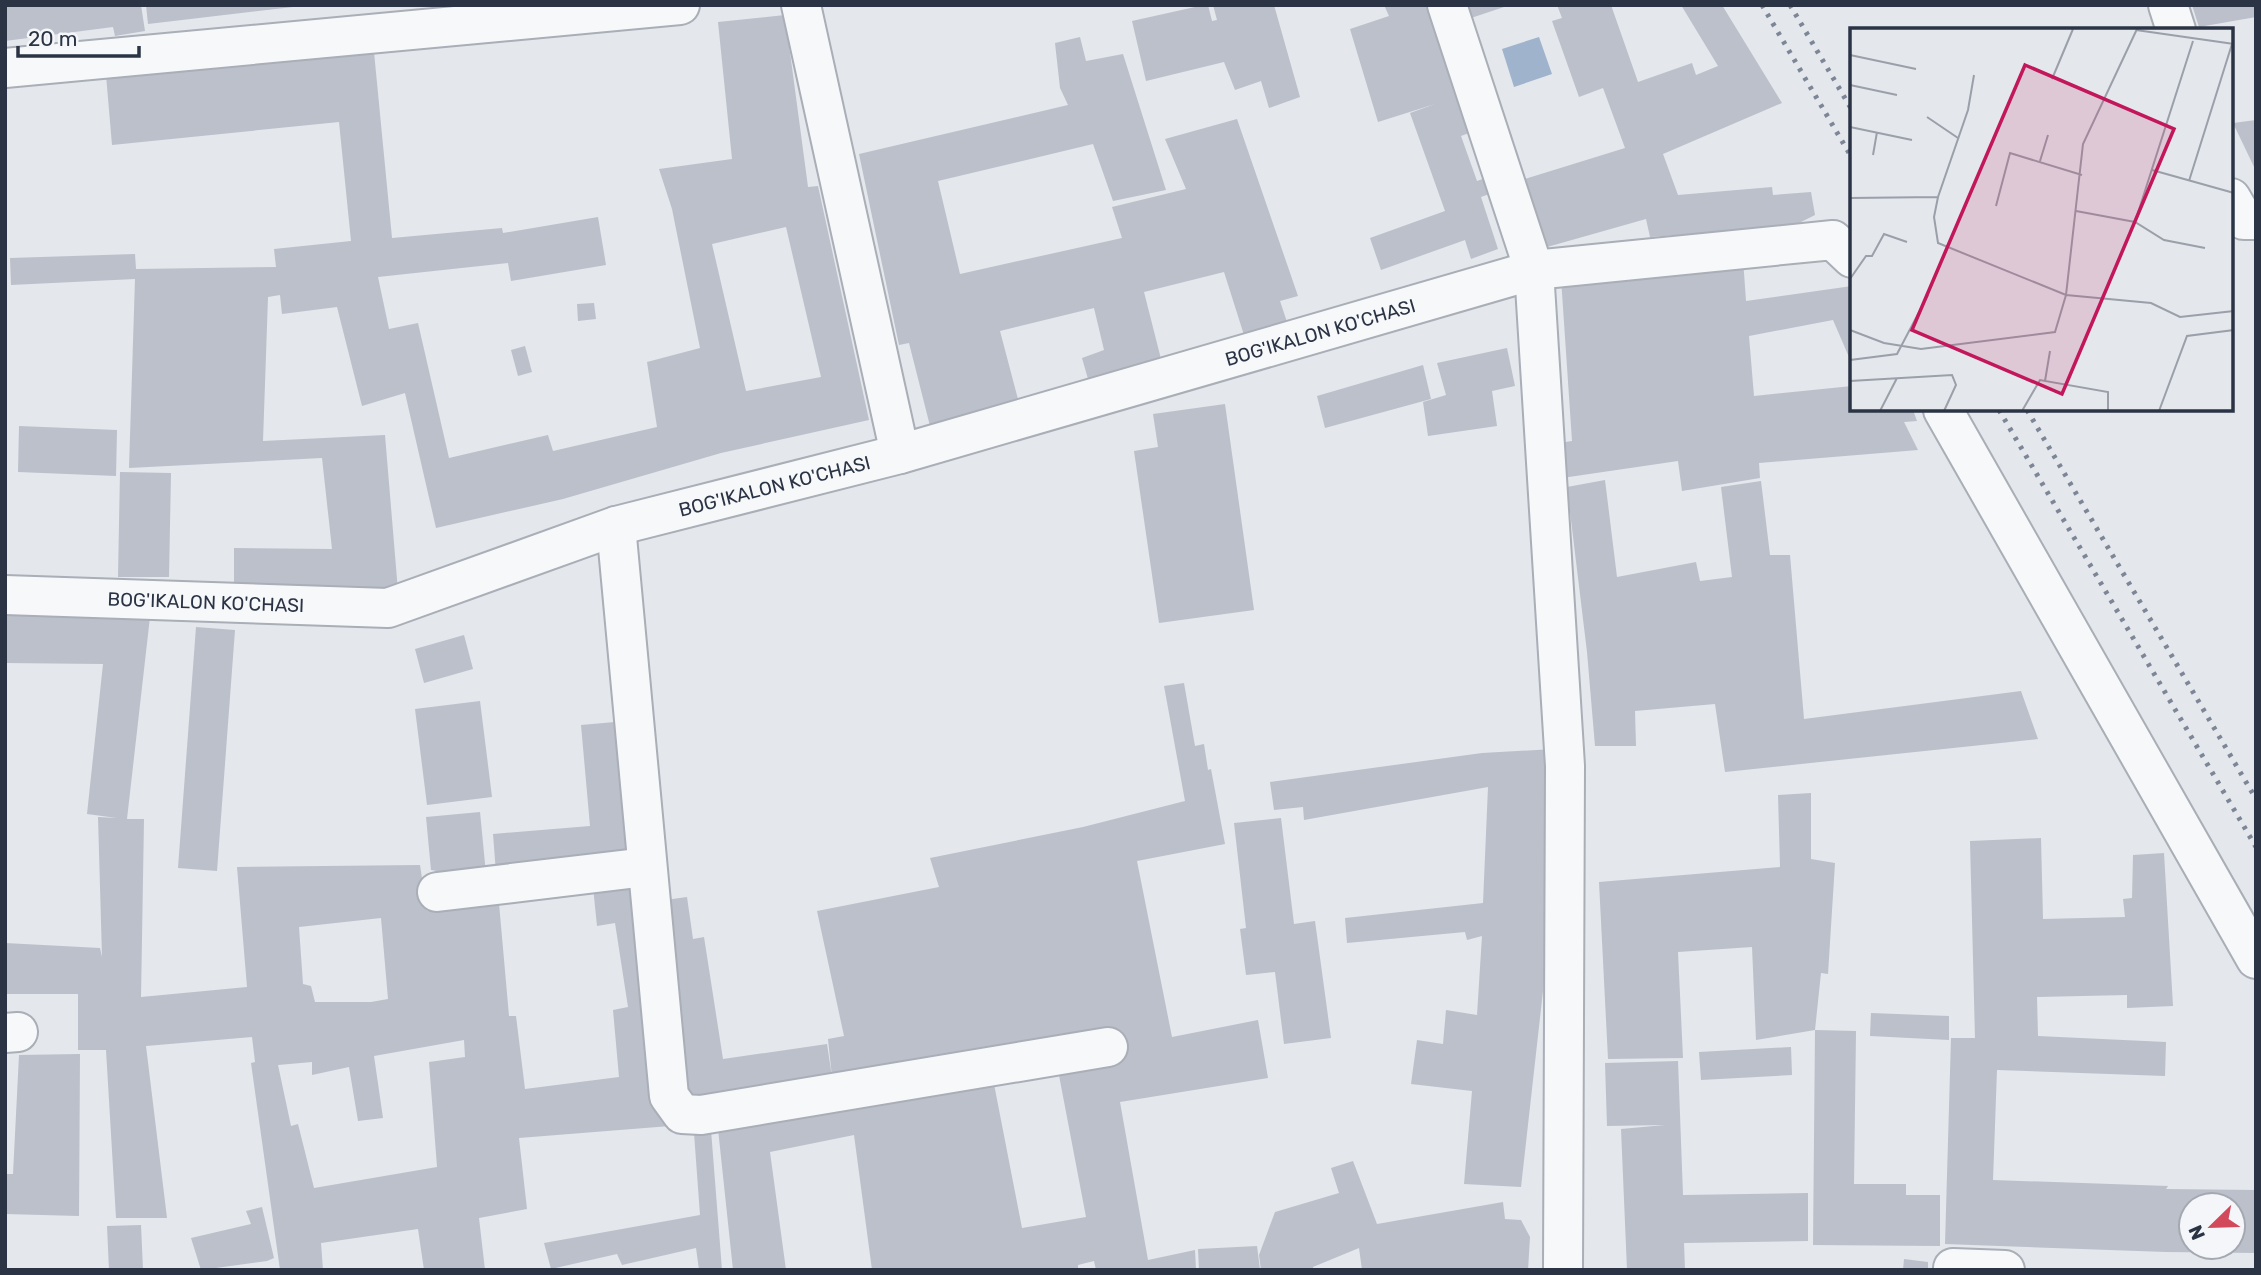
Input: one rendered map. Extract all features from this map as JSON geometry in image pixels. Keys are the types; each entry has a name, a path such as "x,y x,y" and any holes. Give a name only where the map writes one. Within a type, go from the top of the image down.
{"street":[{"path":"5,68 364,19 680,5"},
{"path":"801,5 900,454"},
{"path":"1447,5 1534,270 1565,766 1563,1270"},
{"path":"2168,5 2175,28"},
{"path":"2233,201 2244,220 2256,220"},
{"name":"BOG'IKALON KO'CHASI","path":"5,596 388,608 615,526 900,454 1534,270 1833,240 1850,256"},
{"path":"1944,411 2256,959"},
{"path":"615,526 669,1096 682,1114 701,1115 1108,1047"},
{"path":"437,892 646,867"},
{"path":"1953,1268 2006,1270"}],"water":[{"path":"1539,37 1552,74 1514,87 1502,49"}],"building":[{"path":"5,5 141,5 145,31 115,36 113,27 5,41"},
{"path":"146,5 293,5 293,7 148,24"},
{"path":"1208,5 1212,21 1217,20 1213,5 1274,5 1300,97 1269,108 1261,81 1235,90 1224,62 1146,81 1132,21"},
{"path":"1384,5 1432,5 1482,128 1461,136 1477,181 1494,175 1500,190 1481,197 1498,249 1471,259 1465,240 1381,270 1370,238 1445,211 1410,113 1435,104 1378,122 1350,29 1389,16"},
{"path":"1460,5 1507,5 1507,6 1465,20"},
{"path":"1557,5 1611,5 1638,82 1692,63 1696,75 1718,66 1681,5 1722,5 1782,103 1663,154 1678,195 1772,187 1773,195 1811,192 1815,215 1791,227 1650,237 1646,219 1533,251 1515,182 1625,148 1603,88 1579,97 1552,21 1562,18"},
{"path":"2192,5 2256,5 2256,17 2199,27"},
{"path":"785,15 808,187 818,186 869,420 721,453 563,499 436,528 405,393 362,406 337,307 282,314 280,295 268,297 263,441 385,435 398,591 234,584 234,548 332,549 322,458 129,468 135,279 11,285 10,258 135,254 136,269 276,267 274,249 351,241 339,122 112,145 106,75 374,52 392,238 502,228 503,233 598,217 606,265 511,281 508,263 378,277 389,329 418,323 449,458 548,435 553,451 657,427 647,362 700,348 672,209 659,169 732,159 718,22","holes":["786,227 821,377 746,391 712,244"]},
{"path":"1080,37 1086,61 1123,54 1166,190 1113,201 1093,144 938,181 960,274 1122,238 1112,207 1186,189 1165,139 1237,119 1298,296 1280,301 1288,325 1244,335 1224,272 1144,292 1161,359 1088,379 1082,358 1104,350 1094,308 1000,331 1019,403 930,426 909,343 899,345 859,154 1068,105 1060,88 1055,43"},
{"path":"2256,120 2256,171 2233,123"},
{"path":"1743,259 1746,301 1850,286 1850,359 1833,320 1749,336 1754,396 1850,386 1850,411 1913,411 1917,421 1904,422 1918,450 1759,463 1760,478 1682,491 1678,461 1562,478 1559,443 1572,441 1561,278"},
{"path":"594,303 596,319 578,321 577,304"},
{"path":"525,346 532,372 518,376 511,350"},
{"path":"1507,348 1515,386 1492,391 1497,426 1428,436 1423,402 1446,395 1437,363"},
{"path":"1423,365 1431,399 1325,428 1317,396"},
{"path":"1225,404 1254,610 1159,623 1134,451 1158,447 1153,414"},
{"path":"19,426 117,430 116,476 18,472"},
{"path":"120,472 171,473 169,577 118,577"},
{"path":"1605,480 1617,577 1696,562 1700,581 1732,577 1721,487 1761,481 1770,555 1790,555 1804,719 2021,691 2038,739 1725,772 1715,704 1635,711 1636,746 1595,746 1587,652 1567,487"},
{"path":"5,614 150,617 127,819 144,819 141,997 247,987 237,867 420,865 427,911 498,892 509,1016 516,1016 525,1089 619,1077 613,1010 628,1007 615,923 597,926 593,887 636,878 670,1126 519,1138 527,1209 479,1218 485,1270 424,1270 418,1229 321,1243 323,1270 280,1270 251,1063 255,1062 252,1037 146,1046 167,1218 116,1218 106,1050 78,1050 78,994 5,994 5,943 100,948 102,957 98,817 117,818 87,814 103,664 5,663","holes":["381,918 388,999 371,1002 315,1002 311,986 303,984 299,927","464,1040 465,1057 429,1062 437,1167 314,1188 298,1124 291,1126 278,1065 312,1062 312,1075 349,1067 358,1121 383,1118 374,1056"]},
{"path":"196,627 235,630 217,871 178,868"},
{"path":"464,635 473,669 424,683 415,649"},
{"path":"1184,683 1195,746 1204,744 1208,770 1211,769 1225,844 1137,861 1172,1037 1258,1020 1268,1078 1120,1102 1148,1260 1195,1250 1196,1270 1096,1270 1094,1261 1078,1265 1078,1270 872,1270 854,1135 770,1152 786,1270 733,1270 718,1129 851,1110 994,1084 1022,1228 1086,1217 1058,1070 1122,1059 1116,1035 688,1103 658,901 687,897 693,939 704,937 723,1059 827,1044 832,1077 828,1039 844,1036 817,911 939,887 930,858 1083,827 1185,801 1164,686"},
{"path":"480,701 492,797 427,805 415,709"},
{"path":"626,721 639,861 496,873 493,834 590,826 581,725"},
{"path":"1554,749 1553,902 1521,1187 1464,1184 1472,1091 1411,1084 1417,1040 1443,1044 1446,1010 1477,1015 1482,936 1467,940 1465,932 1347,943 1345,918 1483,903 1488,787 1304,820 1303,807 1274,810 1270,782 1482,753"},
{"path":"1811,793 1811,859 1835,863 1828,974 1821,973 1815,1030 1756,1040 1752,947 1678,952 1683,1058 1608,1059 1599,882 1780,867 1778,795"},
{"path":"480,812 486,874 467,876 431,870 426,817"},
{"path":"1281,818 1294,924 1315,921 1331,1038 1284,1044 1275,972 1246,975 1240,929 1246,928 1234,823"},
{"path":"2041,838 2043,919 2125,917 2123,899 2132,898 2133,855 2164,853 2173,1006 2127,1008 2127,995 2037,997 2038,1036 2166,1042 2165,1076 1997,1070 1993,1180 2168,1186 2166,1189 2256,1190 2256,1253 2247,1253 2247,1191 2177,1191 2177,1252 1945,1244 1951,1038 1975,1038 1970,841"},
{"path":"1871,1013 1949,1016 1949,1040 1870,1036"},
{"path":"1815,1030 1856,1031 1854,1184 1906,1184 1906,1195 1940,1195 1940,1246 1813,1245"},
{"path":"1791,1047 1792,1075 1701,1080 1699,1052"},
{"path":"80,1054 79,1216 5,1214 5,1174 13,1174 19,1055"},
{"path":"1678,1061 1683,1195 1808,1193 1808,1241 1684,1243 1685,1270 1627,1270 1621,1129 1665,1125 1607,1126 1605,1063"},
{"path":"711,1130 722,1270 699,1270 696,1248 622,1265 617,1254 551,1269 544,1243 700,1215 694,1133"},
{"path":"1353,1161 1377,1224 1503,1202 1505,1219 1521,1220 1530,1237 1528,1270 1362,1270 1359,1248 1313,1267 1313,1270 1261,1270 1259,1255 1275,1212 1339,1193 1331,1168"},
{"path":"262,1207 274,1258 201,1270 191,1238 251,1224 246,1211"},
{"path":"141,1225 143,1270 109,1270 107,1226"},
{"path":"1257,1246 1260,1270 1199,1270 1198,1249"},
{"path":"1904,1259 1928,1262 1928,1270 1903,1270"}],"railway":[{"path":"1762,5 1850,155"},
{"path":"1790,5 1850,107"},
{"path":"2000,411 2256,847"},
{"path":"2028,411 2256,799"}]}
